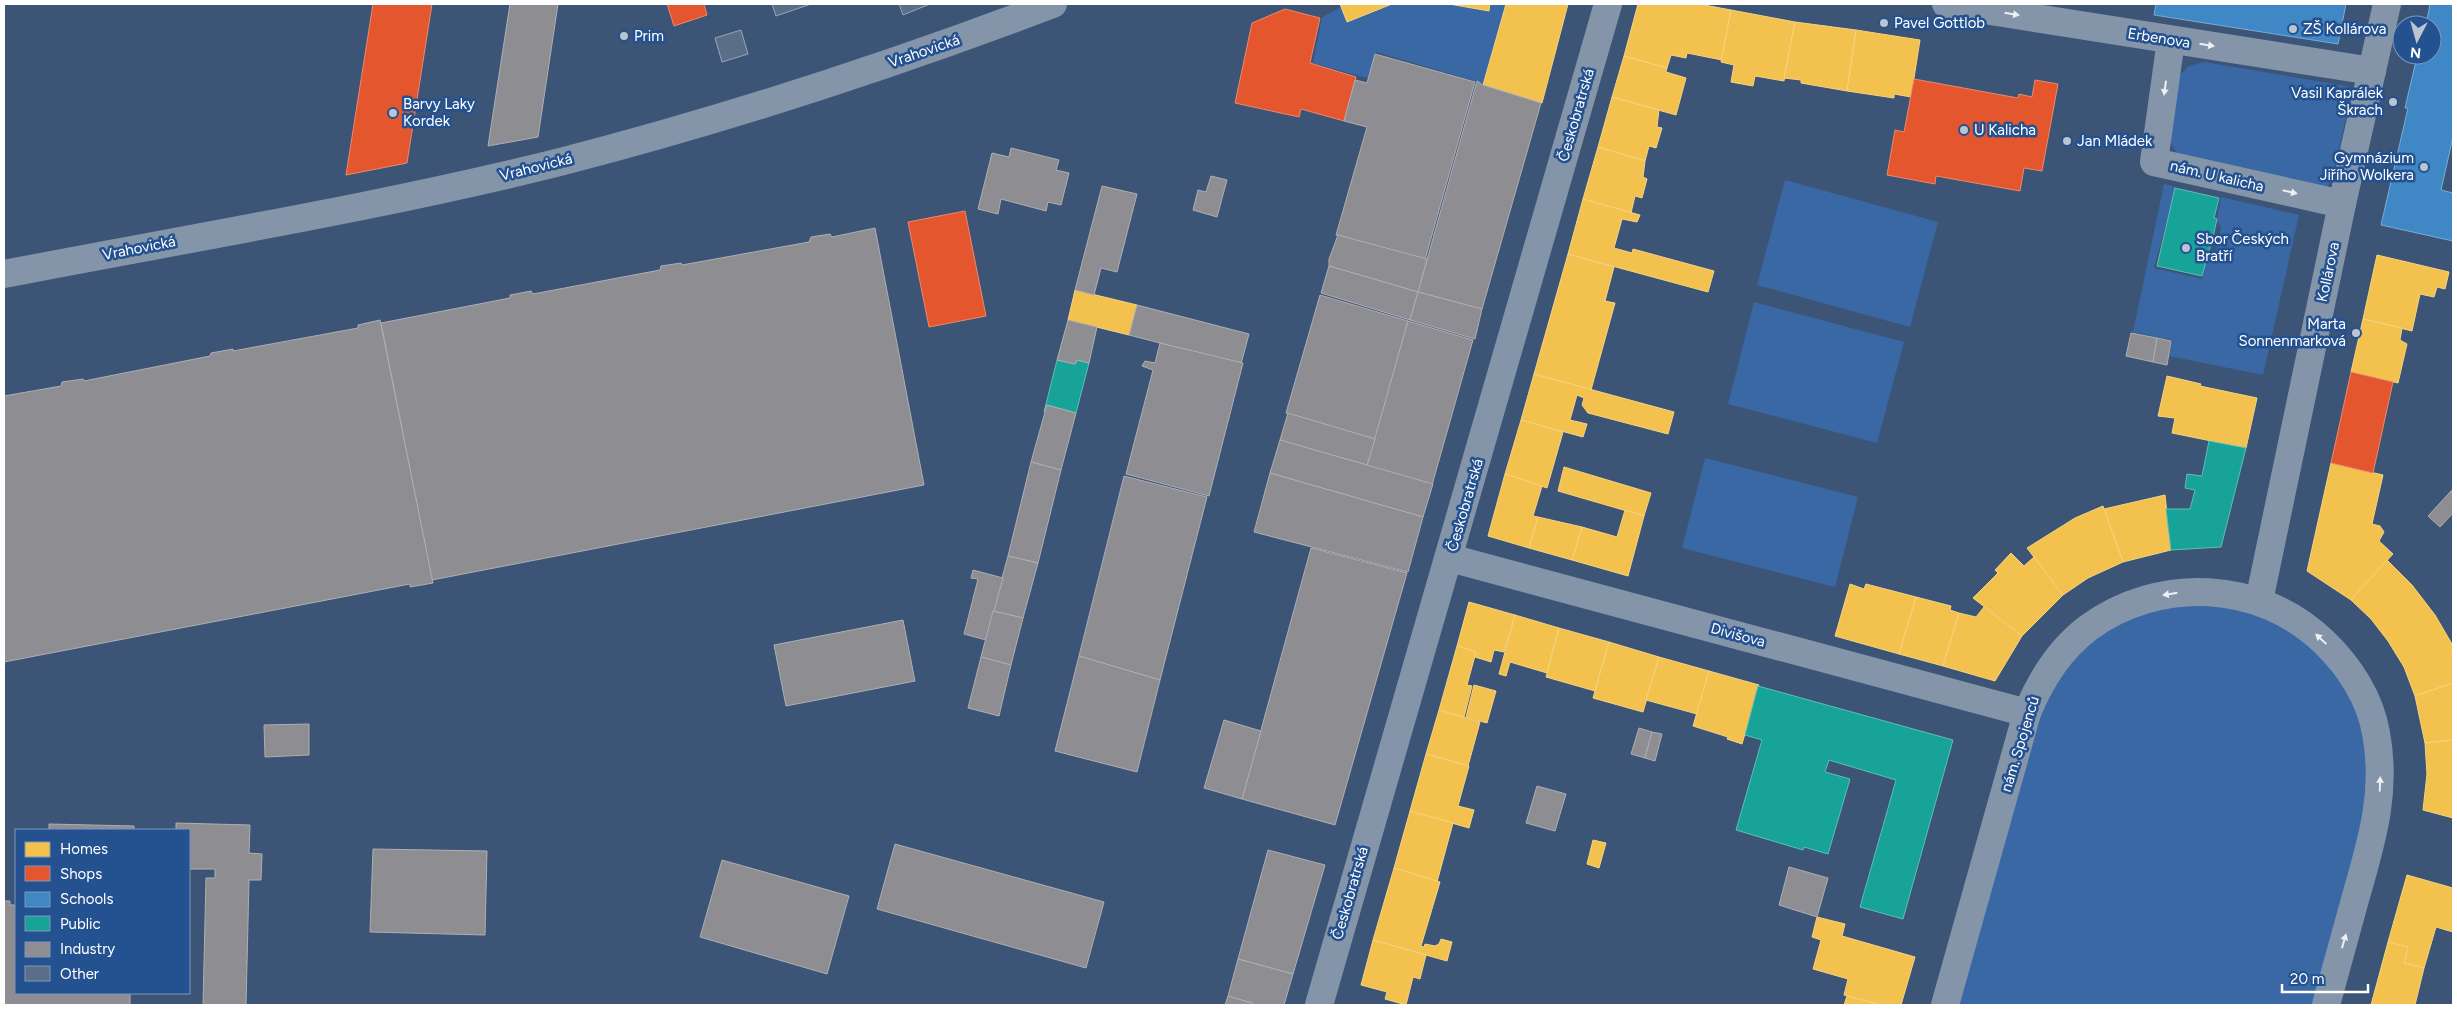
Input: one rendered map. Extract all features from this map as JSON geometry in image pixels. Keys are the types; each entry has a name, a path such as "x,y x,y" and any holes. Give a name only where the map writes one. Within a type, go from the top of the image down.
{"street":[{"name":"Vrahovická","path":"4,274 343,210 560,162 767,103 973,34 1053,4"},
{"name":"Českobratrská","path":"1319,1005 1377,798 1450,558 1608,4"},
{"name":"Erbenova","path":"1946,4 2372,71"},
{"name":"Kollárova","path":"2259,601 2342,204 2387,4"},
{"name":"nám. U kalicha","path":"2172,40 2154,162 2342,204"},
{"name":"Divišova","path":"1450,558 2027,713"},
{"name":"nám. Spojenců","path":"1945,1005 2027,713 2038,687 2064,650 2088,629 2120,610 2149,598 2184,592 2218,592 2259,601 2285,612 2303,624 2335,652 2359,687 2376,732 2381,780 2378,814 2326,1005"}],"shaded area":[{"path":"1391,4 1456,4 1490,10 1491,4 1508,4 1485,84 1376,52 1370,79 1313,63 1322,17 1343,6 1349,20"},
{"path":"2204,62 2347,86 2351,95 2332,181 2328,186 2321,188 2188,158 2176,152 2168,138 2179,76 2189,66"},
{"path":"1785,180 1938,222 1910,327 1757,285"},
{"path":"2164,184 2176,187 2154,268 2202,279 2208,256 2216,252 2221,228 2217,219 2221,197 2299,215 2263,375 2169,356 2172,340 2133,332"},
{"path":"1754,302 1904,342 1877,443 1728,404"},
{"path":"1705,458 1858,497 1835,587 1682,548"},
{"path":"2193,598 2275,615 2356,691 2376,757 2369,827 2316,1005 1955,1005 2040,706 2069,655 2133,608"}],"building: Homes":[{"path":"1340,4 1392,4 1347,22"},
{"path":"1449,4 1490,4 1489,11"},
{"path":"1506,4 1568,4 1542,103 1483,85"},
{"path":"1638,4 1699,4 1731,10 1722,60 1687,53 1686,58 1671,55 1667,68 1624,56"},
{"path":"1731,10 1795,22 1784,81 1755,76 1753,86 1731,82 1734,65 1721,62"},
{"path":"1795,22 1856,30 1847,91 1784,78"},
{"path":"1856,30 1920,40 1911,97 1894,94 1894,98 1847,91"},
{"path":"1624,56 1667,68 1666,72 1686,78 1676,115 1612,97"},
{"path":"1612,97 1659,110 1657,127 1662,128 1656,148 1649,146 1645,161 1598,147"},
{"path":"1598,147 1645,161 1643,177 1647,179 1642,198 1635,196 1631,213 1583,199"},
{"path":"1583,199 1640,215 1637,222 1622,219 1614,248 1632,253 1633,249 1714,271 1708,292 1568,254"},
{"path":"1568,254 1614,267 1605,301 1615,303 1591,390 1534,374"},
{"path":"2377,255 2449,272 2445,289 2437,287 2434,297 2420,294 2412,331 2363,319"},
{"path":"1075,290 1137,305 1129,335 1068,320"},
{"path":"2363,319 2402,328 2400,340 2407,344 2398,383 2351,372"},
{"path":"1534,374 1674,412 1668,434 1588,413 1582,405 1584,398 1577,395 1570,420 1587,424 1583,437 1521,420"},
{"path":"2167,376 2201,384 2200,386 2257,398 2246,448 2172,433 2175,418 2158,416"},
{"path":"1521,420 1563,432 1547,488 1505,474"},
{"path":"2331,463 2383,475 2372,524 2380,526 2384,532 2379,541 2393,554 2351,600 2307,571"},
{"path":"1564,467 1651,493 1644,516 1558,491"},
{"path":"1505,474 1542,486 1533,516 1538,517 1529,548 1488,536"},
{"path":"2165,495 2171,550 2123,562 2104,509"},
{"path":"2103,506 2123,562 2088,578 2063,595 2027,548 2075,518"},
{"path":"1625,510 1644,516 1628,576 1572,560 1582,527 1617,537"},
{"path":"1538,517 1582,527 1572,560 1529,548"},
{"path":"2011,553 2024,566 2034,557 2063,595 2022,636 1973,598 1998,573 1995,570"},
{"path":"2387,560 2412,585 2435,615 2452,644 2453,683 2415,696 2404,667 2388,641 2371,619 2351,600"},
{"path":"1850,584 1864,589 1866,584 1916,597 1899,654 1835,636"},
{"path":"1916,597 1951,606 1950,610 1959,613 1943,666 1899,654"},
{"path":"1469,602 1515,615 1504,652 1494,650 1491,662 1475,657 1476,652 1457,646"},
{"path":"1984,607 2022,636 1995,681 1943,666 1959,613 1976,617"},
{"path":"1515,615 1559,628 1547,673 1510,662 1506,676 1499,674"},
{"path":"1559,628 1609,642 1595,691 1546,677"},
{"path":"1609,642 1659,657 1643,712 1593,698"},
{"path":"1457,646 1476,652 1467,685 1472,686 1464,717 1439,710"},
{"path":"1659,657 1709,671 1697,714 1646,700"},
{"path":"1709,671 1759,685 1742,744 1727,739 1728,737 1693,726"},
{"path":"2453,683 2453,740 2425,743 2415,696"},
{"path":"1474,685 1496,691 1487,723 1466,717"},
{"path":"1439,710 1480,722 1468,766 1426,754"},
{"path":"2453,740 2453,818 2423,810 2427,774 2425,743"},
{"path":"1426,754 1469,766 1458,806 1474,810 1469,828 1410,811"},
{"path":"1410,811 1453,823 1437,882 1394,868"},
{"path":"1593,840 1606,843 1599,868 1587,864"},
{"path":"1394,868 1440,882 1421,946 1424,947 1425,944 1435,946 1439,944 1441,939 1452,942 1447,961 1373,940"},
{"path":"2407,875 2453,888 2453,932 2436,927 2424,968 2404,963 2408,947 2388,942"},
{"path":"1817,917 1845,924 1842,936 1915,957 1901,1005 1881,1005 1844,995 1848,979 1813,969 1821,940 1812,937"},
{"path":"1373,940 1426,955 1420,979 1413,977 1406,1005 1385,999 1387,992 1361,985"},
{"path":"2388,942 2408,947 2404,963 2424,968 2415,1005 2371,1005"},
{"path":"1847,996 1881,1005 1844,1005"}],"building: Shops":[{"path":"373,4 432,4 407,163 346,175"},
{"path":"667,4 704,4 707,15 674,26"},
{"path":"1285,9 1320,18 1310,63 1356,77 1344,121 1301,109 1299,117 1235,103 1252,23"},
{"path":"1914,79 2018,98 2019,94 2032,97 2035,80 2058,84 2042,171 2024,168 2020,191 1936,176 1935,184 1887,175 1895,130 1904,132"},
{"path":"965,211 986,316 929,327 908,222"},
{"path":"2351,372 2393,382 2373,473 2331,463"}],"building: Schools":[{"name":"ZŠ Kollárova","path":"2156,4 2346,4 2338,44 2154,15"},
{"name":"Gymnázium Jiřího Wolkera","path":"2430,4 2453,4 2453,137 2441,190 2453,193 2453,241 2381,225 2408,108 2405,108 2415,65 2442,65 2442,15 2428,15"}],"building: Public":[{"path":"2175,188 2219,198 2214,218 2217,219 2202,276 2157,266"},
{"path":"1057,360 1075,364 1077,360 1089,363 1076,413 1047,405 1044,412"},
{"path":"2209,441 2246,448 2221,547 2171,550 2166,509 2190,509 2195,490 2185,488 2187,474 2202,476"},
{"path":"1758,686 1953,740 1903,919 1860,907 1896,780 1829,760 1825,772 1850,779 1828,854 1804,847 1803,850 1736,830 1762,740 1745,735"}],"building: Industry":[{"path":"510,4 558,4 538,137 488,146"},
{"path":"1375,54 1475,82 1425,260 1336,235 1367,127 1344,121 1355,80 1367,83"},
{"path":"1477,81 1483,85 1541,103 1482,309 1418,292"},
{"path":"1011,148 1059,160 1056,170 1069,173 1061,205 1048,202 1046,211 1001,199 998,214 978,209 992,153 1009,157"},
{"path":"1211,176 1227,180 1217,217 1193,210 1198,190 1206,192"},
{"path":"1102,186 1137,194 1117,272 1101,268 1094,295 1075,290"},
{"path":"875,228 924,485 432,580 381,323 510,298 510,295 531,291 533,294 660,270 661,266 681,263 682,265 809,242 811,237 830,234 832,237"},
{"path":"1338,235 1427,259 1418,292 1329,266 1329,259"},
{"path":"1329,266 1418,292 1410,320 1321,293"},
{"path":"1418,292 1482,309 1475,339 1410,320"},
{"path":"1320,295 1408,321 1375,439 1286,413"},
{"path":"1137,305 1249,334 1241,364 1129,335"},
{"path":"380,320 433,583 410,587 410,584 4,662 4,396 61,386 62,382 83,379 84,381 210,356 211,353 233,349 233,351 358,328 358,325"},
{"path":"1068,320 1097,327 1089,363 1077,360 1075,364 1057,360"},
{"path":"1408,321 1473,340 1432,485 1367,466"},
{"path":"2131,333 2157,338 2153,362 2126,356"},
{"path":"2157,338 2171,341 2167,365 2153,362"},
{"path":"1160,343 1243,363 1209,496 1126,474 1153,370 1142,366 1145,361 1155,363"},
{"path":"1047,405 1076,413 1061,470 1031,462"},
{"path":"1288,413 1375,439 1367,465 1280,440"},
{"path":"1280,440 1433,484 1423,517 1270,473"},
{"path":"1031,462 1061,470 1038,563 1008,556"},
{"path":"1270,473 1423,517 1408,572 1254,532"},
{"path":"1124,476 1207,497 1160,680 1079,656"},
{"path":"2452,490 2453,513 2440,527 2428,516"},
{"path":"1311,548 1407,573 1335,825 1242,799"},
{"path":"1008,556 1038,563 1023,618 993,611"},
{"path":"973,570 1003,578 986,640 964,634 978,579 971,578"},
{"path":"993,611 1023,618 1011,665 981,657"},
{"path":"903,620 915,681 786,706 774,645"},
{"path":"1079,656 1160,680 1137,772 1055,751"},
{"path":"981,657 1011,665 999,716 968,708"},
{"path":"1224,720 1261,731 1242,799 1204,788"},
{"path":"309,724 309,755 265,757 264,725"},
{"path":"1639,728 1652,732 1645,758 1631,754"},
{"path":"1652,732 1662,734 1655,761 1645,758"},
{"path":"1537,786 1566,794 1555,831 1526,823"},
{"path":"176,823 250,825 249,853 262,854 261,880 249,880 246,1005 203,1005 206,878 215,878 215,869 190,869 190,829 176,829"},
{"path":"49,824 134,826 134,829 49,829"},
{"path":"895,844 1104,902 1086,968 877,909"},
{"path":"373,849 487,851 485,935 370,932"},
{"path":"1268,850 1325,865 1293,974 1238,959"},
{"path":"722,860 849,896 827,974 700,937"},
{"path":"1789,867 1828,878 1817,917 1779,905"},
{"path":"4,901 10,901 10,905 15,905 15,994 130,994 130,1005 4,1005"},
{"path":"1238,959 1293,974 1284,1005 1251,1005 1252,1003 1228,996"},
{"path":"1228,996 1252,1003 1251,1005 1225,1005"}],"building: Other":[{"path":"772,4 811,4 776,16"},
{"path":"899,4 930,4 903,15"},
{"path":"741,30 748,54 722,62 715,38"}],"place":[{"name":"Pavel Gottlob","path":"1884,23"},
{"name":"ZŠ Kollárova","path":"2293,29"},
{"name":"Prim","path":"624,36"},
{"name":"Vasil Kaprálek Škrach","path":"2393,102"},
{"name":"Barvy Laky Kordek","path":"393,113"},
{"name":"U Kalicha","path":"1964,130"},
{"name":"Jan Mládek","path":"2067,141"},
{"name":"Gymnázium Jiřího Wolkera","path":"2424,167"},
{"name":"Sbor Českých Bratří","path":"2186,248"},
{"name":"Marta Sonnenmarková","path":"2356,333"}]}
